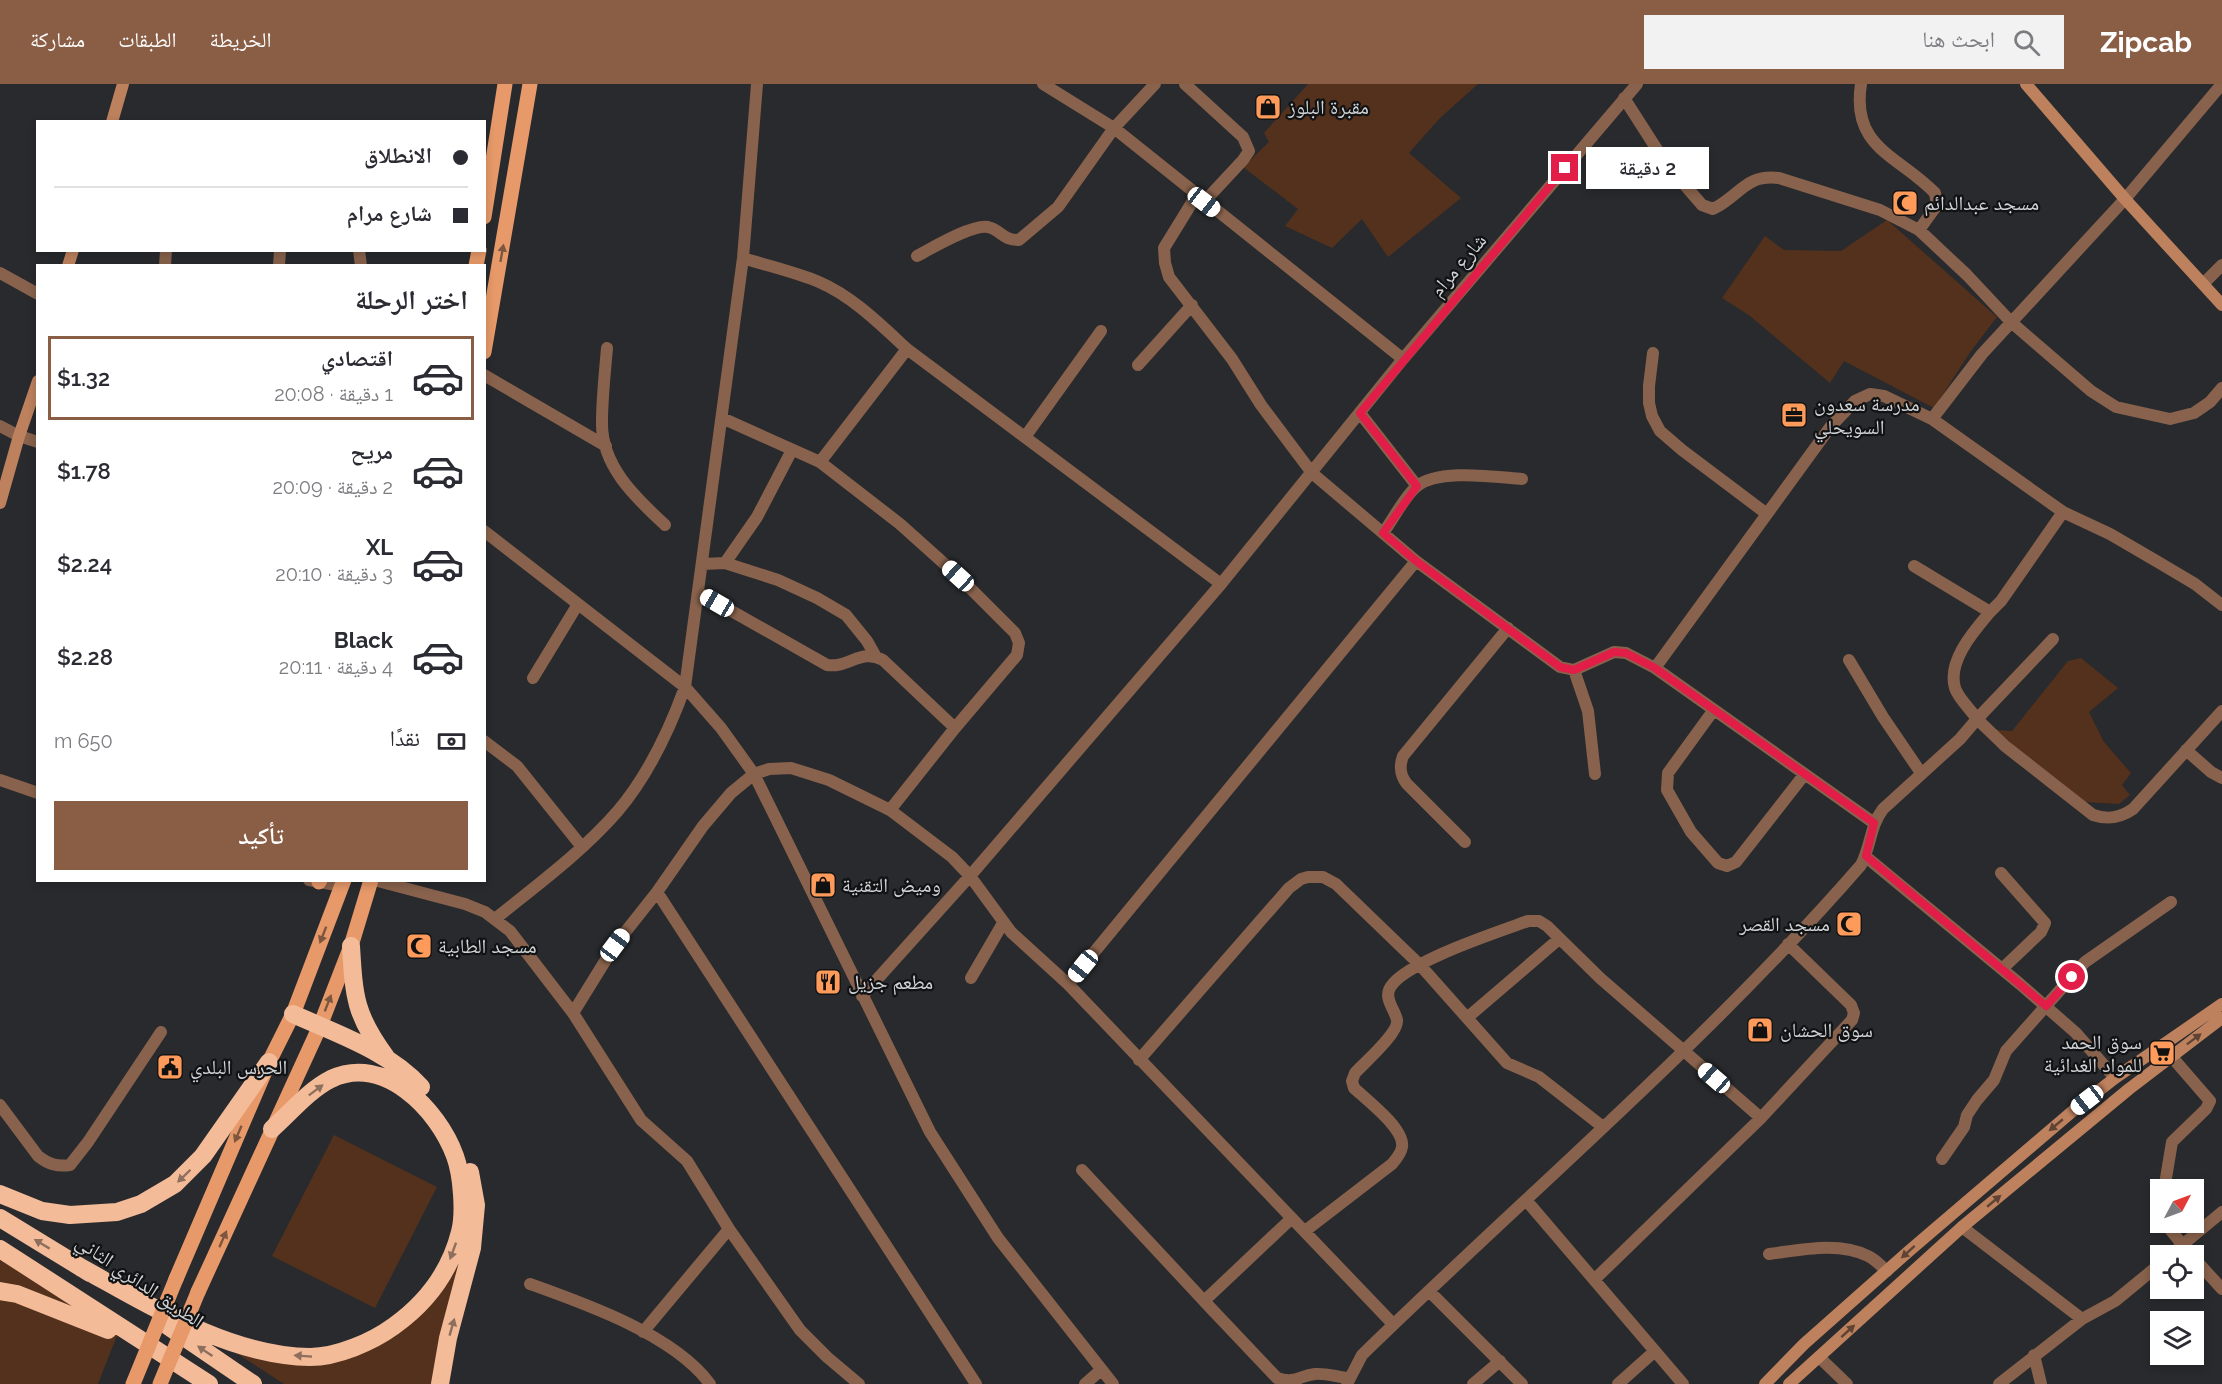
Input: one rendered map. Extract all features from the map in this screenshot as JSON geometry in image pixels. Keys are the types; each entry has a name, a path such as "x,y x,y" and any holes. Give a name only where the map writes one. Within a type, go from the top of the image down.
{"highway":[{"path":"351,946 353,987 358,1008 363,1022 388,1061"},
{"path":"292,1014 388,1061 417,1083 447,1116 467,1156 476,1205 472,1248 448,1338 440,1384"},
{"path":"0,1194 42,1211 70,1215 117,1212 141,1204 175,1184 203,1156 269,1062"},
{"path":"80,1267 206,1333 271,1354 312,1357 351,1349 382,1335 409,1316 432,1292 447,1268 461,1231 462,1191 455,1156 438,1123 417,1099 397,1083 379,1074 356,1073 331,1079 308,1096 272,1129"},
{"name":"الطريق الدائري الثاني","path":"0,1218 80,1267 253,1384"},
{"path":"0,1248 208,1384"},
{"path":"0,1291 17,1294 97,1324 141,1346 159,1352"}],"main road":[{"path":"113,120 123,84"},
{"path":"486,204 505,84"},
{"path":"486,332 490,292 530,84"},
{"path":"2026,84 2125,199 2222,305"},
{"path":"0,502 36,387"},
{"path":"160,1384 198,1292 320,1026 351,946 372,882"},
{"path":"133,1384 269,1062 292,1014 343,883"},
{"path":"1765,1384 1804,1344 1984,1186 2115,1078 2222,1004"},
{"path":"1789,1384 1962,1227 2129,1089 2222,1018"}],"street":[{"path":"495,919 582,847 617,812 638,785 677,708 685,687 743,258 758,84"},
{"path":"1043,84 1114,128 1403,359"},
{"path":"916,256 974,228 988,227 1009,240 1019,240 1058,207 1114,128 1155,84"},
{"path":"1185,84 1243,137 1248,151 1243,160 1200,199 1164,248 1169,277 1232,359 1262,405 1312,473 1416,561 1560,667 1574,670 1614,652 1626,653 1655,668 1874,823"},
{"name":"شارع مرام","path":"862,996 970,876 1221,584 1403,359 1637,84"},
{"path":"1861,84 1858,101 1866,132 1874,144 1935,193 1937,205 1919,230"},
{"path":"1932,419 1982,354 2125,199 2222,84"},
{"path":"1624,98 1665,162 1702,205 1713,209 1722,205 1755,179 1764,176 1779,178 1880,210 1919,230 1967,275 2011,322 2091,391 2116,407 2170,419 2194,413 2210,402 2222,388"},
{"path":"743,258 820,282 848,300 907,349 1221,584"},
{"path":"2203,284 2222,265"},
{"path":"0,273 36,293"},
{"path":"1138,365 1192,305"},
{"path":"1024,437 1101,331"},
{"path":"607,348 601,424 606,446 620,478 637,499 666,525"},
{"path":"820,462 907,349"},
{"path":"1653,353 1649,403 1652,416 1660,431 1767,513"},
{"path":"486,376 606,446"},
{"path":"1655,668 1831,426 1855,400 1870,394 1884,396 1932,419 2064,512 2110,534 2158,562 2195,584 2222,605"},
{"path":"1360,413 1417,486"},
{"path":"722,418 820,462 900,524 958,576 1015,633 1019,644 1017,655 890,810"},
{"path":"0,426 36,441"},
{"path":"725,563 757,517 792,450"},
{"path":"1383,533 1417,486 1431,479 1460,475 1522,479"},
{"path":"2064,512 2001,601 1973,632 1959,656 1953,674 1955,690 1977,719 2014,753 2093,815 2118,817 2133,809 2222,711"},
{"path":"486,533 685,687 721,728 754,774 930,1132 998,1239 1113,1384"},
{"path":"1068,984 1416,561"},
{"path":"703,564 725,563 778,580 846,615 867,641 876,657"},
{"path":"1914,566 1990,612"},
{"path":"698,592 827,665 838,667 864,655 883,660 955,728"},
{"path":"533,678 578,604"},
{"path":"1465,842 1407,784 1401,773 1401,761 1508,628"},
{"path":"1082,1170 1277,1378 1297,1381 1317,1374 1348,1381 1362,1355 1393,1324 1683,1052 1788,944 1855,872 1866,856 1874,823 1883,809 1960,739 2053,639"},
{"path":"1849,660 1888,726 1921,773"},
{"path":"1574,670 1590,718 1595,774"},
{"path":"1713,711 1668,773 1667,790 1691,832 1718,863 1727,866 1736,862 1804,775"},
{"path":"486,743 517,766 582,847"},
{"path":"2186,750 2211,772 2222,778"},
{"path":"573,1013 615,945 657,892 703,826 731,793 754,774 769,768 791,768 829,780 890,810 952,857 970,876 1003,922 1021,942 1068,984 1393,1324"},
{"path":"0,780 36,793"},
{"path":"1866,856 2046,1006 2076,1033 2115,1078"},
{"path":"2001,873 2044,923 2041,932 2002,969"},
{"path":"1139,1060 1289,888 1301,879 1323,877 1336,884 1387,931 1468,1017 1507,1063 1539,1077 1603,1127"},
{"path":"381,882 465,904 495,919 518,939 573,1013 641,1120 687,1161 729,1229 800,1330 826,1357 859,1384"},
{"path":"657,892 976,1384"},
{"path":"1942,1159 1964,1127 1967,1115 1994,1080 2006,1052 2085,962 2171,902"},
{"path":"1305,1232 1380,1174 1399,1155 1402,1145 1397,1130 1354,1088 1352,1081 1355,1073 1395,1030 1397,1021 1388,997 1391,986 1420,965 1442,953 1528,921 1535,920 1543,923 1683,1052 1761,1118"},
{"path":"971,978 1003,922"},
{"path":"1468,1017 1559,939"},
{"path":"1594,1280 1761,1118 1851,1020 1854,1013 1851,1005 1788,944"},
{"path":"0,1105 38,1156 54,1165 69,1165 88,1142 161,1032"},
{"path":"2166,1179 2172,1142 2206,1109 2210,1101 2171,1056"},
{"path":"1526,1200 1683,1384"},
{"path":"2173,1233 2182,1244 2222,1212"},
{"path":"1204,1301 1292,1218"},
{"path":"1962,1227 2082,1319"},
{"path":"643,1332 729,1229"},
{"path":"1769,1254 1830,1248 1854,1251 1870,1256 1887,1271"},
{"path":"2204,1269 2222,1289"},
{"path":"1999,1384 2082,1319 2115,1301 2150,1272"},
{"path":"530,1284 590,1305 643,1332 675,1351 703,1374 710,1384"},
{"path":"1429,1291 1522,1384"},
{"path":"1618,1384 1655,1351"},
{"path":"2034,1355 2041,1384"},
{"path":"1819,1357 1847,1384"},
{"path":"1473,1384 1500,1361"},
{"path":"1085,1384 1101,1370"}],"shaded area":[{"path":"1308,84 1478,84 1439,119 1409,153 1461,198 1388,257 1362,219 1332,248 1285,226 1298,209 1243,167 1269,142 1264,133"},
{"path":"1887,220 1997,317 1971,351 1934,408 1844,361 1830,383 1750,316 1722,298 1765,236 1784,250 1841,251"},
{"path":"2081,658 2118,688 2089,712 2104,742 2131,773 2122,785 2130,795 2119,804 2085,802 2053,783 1996,730 2012,731 2068,661"},
{"path":"334,1135 437,1187 375,1308 272,1256"},
{"path":"468,1212 440,1384 284,1384 206,1333 312,1357 412,1312"},
{"path":"0,1250 124,1329 116,1338 98,1384 0,1384"}],"place":[{"name":"مقبرة البلوز","path":"1268,107"},
{"name":"مسجد عبدالدائم","path":"1905,203"},
{"name":"مدرسة سعدون السويحلي","path":"1794,415"},
{"name":"وميض التقنية","path":"823,885"},
{"name":"مسجد القصر","path":"1849,924"},
{"name":"مسجد الطابية","path":"419,946"},
{"name":"مطعم جزيل","path":"828,982"},
{"name":"سوق الحشان","path":"1760,1030"},
{"name":"سوق الحمد للمواد الغدائية","path":"2162,1053"},
{"name":"الحرس البلدي","path":"170,1067"}],"route":[{"path":"1565,168 1360,413 1417,486 1383,533 1416,561 1560,667 1574,670 1614,652 1626,653 1655,668 1874,823 1866,856 2046,1006 2072,977"}]}
